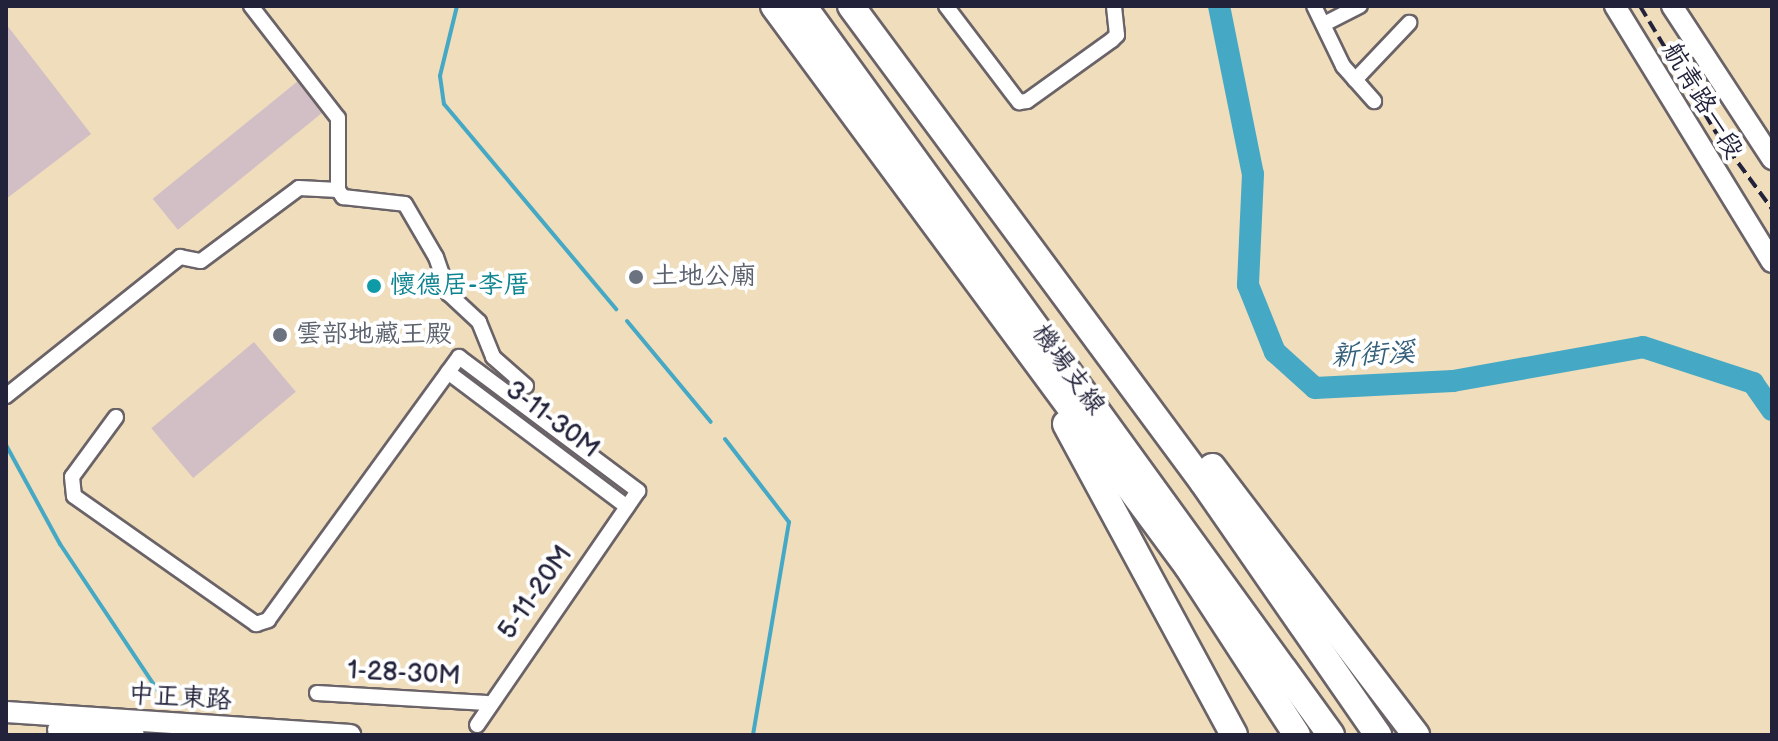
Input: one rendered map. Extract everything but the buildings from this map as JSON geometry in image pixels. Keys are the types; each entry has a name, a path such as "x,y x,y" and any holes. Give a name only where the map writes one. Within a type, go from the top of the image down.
{"highway":[{"path":"774,6 1188,567 1297,735"},
{"name":"機場支線","path":"803,6 1331,735"},
{"name":"機場支線","path":"835,6 1264,591 1356,735"},
{"path":"851,6 1203,482 1378,735"},
{"path":"884,50 952,128 1416,735"},
{"path":"1039,366 1234,735"},
{"path":"1263,685 1286,735"}],"street":[{"path":"251,6 338,118 338,190 343,197 405,204 436,257 449,294 479,322 493,357 526,386"},
{"path":"946,6 1019,102 1027,101 1117,35 1114,6"},
{"path":"1314,6 1326,23 1343,66 1374,101"},
{"path":"1326,23 1360,6"},
{"name":"航青路一段","path":"1615,6 1764,235 1771,259"},
{"name":"航青路一段","path":"1672,6 1772,159"},
{"path":"1355,80 1409,23"},
{"path":"6,396 180,257 201,261 299,188 338,190"},
{"name":"3-11-30M","path":"627,507 448,372 459,357 638,491"},
{"path":"116,417 72,477 74,496 256,624 268,620 448,372"},
{"name":"5-11-20M","path":"477,725 487,703 638,491"},
{"name":"1-28-30M","path":"317,693 487,703"},
{"name":"中正東路","path":"6,712 350,735"},
{"name":"中正東路","path":"6,726 134,735"}],"shaded area":[{"path":"6,24 91,134 6,199"},
{"path":"298,81 323,112 178,230 153,199"},
{"path":"254,342 296,392 193,478 151,428"}],"waterway":[{"path":"457,6 440,76 444,104 616,309"},
{"name":"新街溪","path":"1219,6 1253,174 1248,285 1275,352 1315,388 1453,381 1643,347 1753,383 1772,410"},
{"path":"627,321 711,422"},
{"path":"725,439 789,522 753,735"},
{"path":"6,445 60,544 168,706"}],"railway":[{"path":"1640,6 1717,134 1772,209"}],"place":[{"name":"土地公廟","path":"636,277"},
{"name":"懷德居-李厝","path":"374,286"},
{"name":"雲部地藏王殿","path":"280,335"}]}
